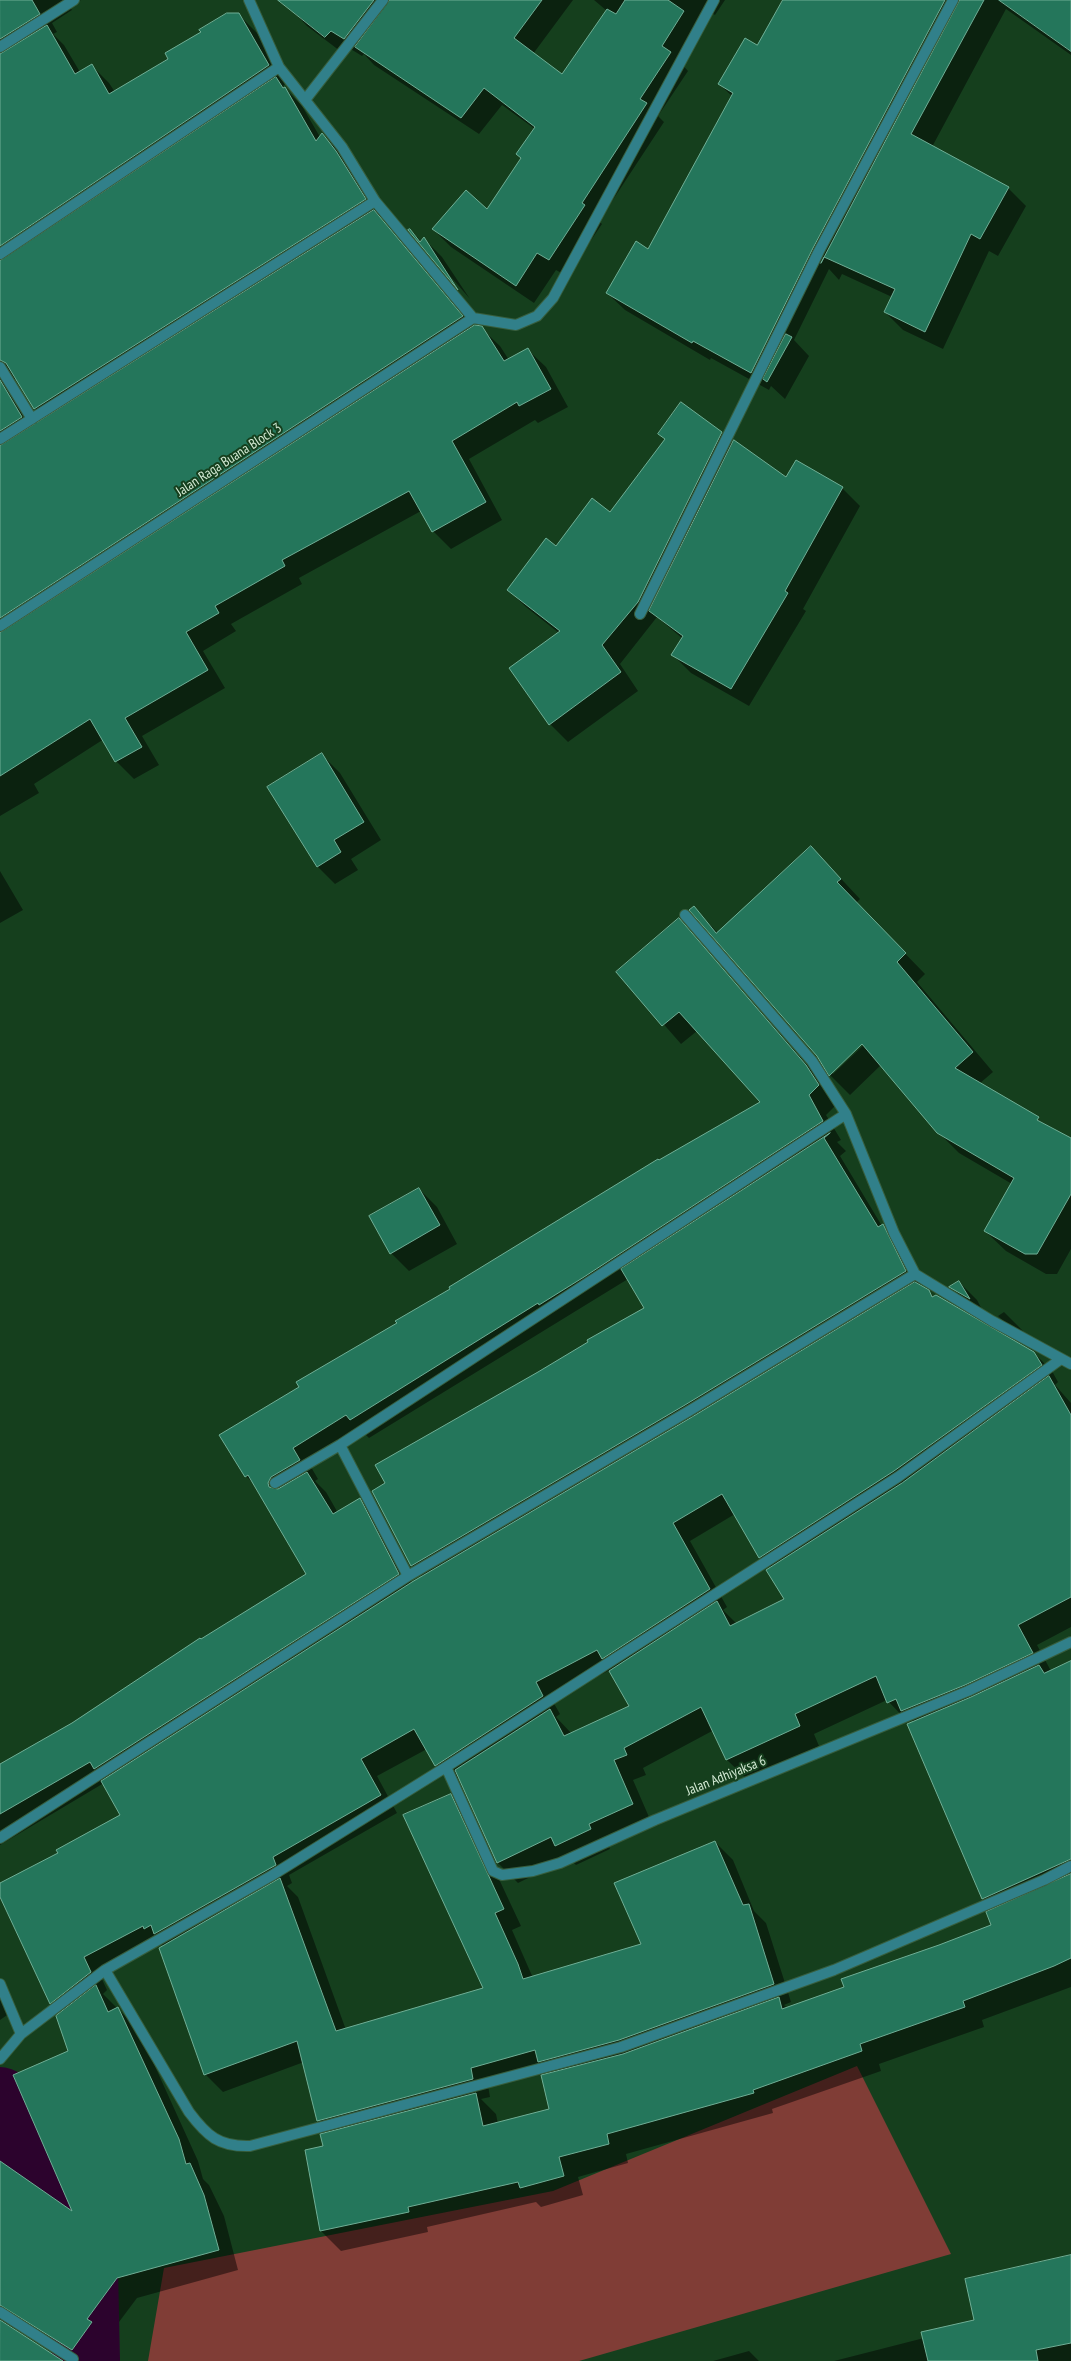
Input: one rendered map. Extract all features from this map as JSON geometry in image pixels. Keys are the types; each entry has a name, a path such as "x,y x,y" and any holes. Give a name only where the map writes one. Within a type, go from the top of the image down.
{"street":[{"path":"0,47 74,0"},
{"path":"249,0 279,67 342,147 375,201 473,318 516,324 537,316 553,298 714,0"},
{"path":"305,100 383,0"},
{"path":"640,614 819,251 953,0"},
{"path":"0,254 279,67"},
{"path":"0,439 375,201"},
{"name":"Jalan Raga Buana Block 3","path":"0,626 473,318"},
{"path":"0,367 32,419"},
{"path":"0,2059 21,2034 105,1970 271,1876 446,1767 898,1478 1066,1361 992,1321 915,1274 894,1233 846,1114 812,1061 685,915"},
{"path":"275,1484 340,1445 846,1114"},
{"path":"0,1838 408,1576 689,1411 915,1274"},
{"path":"340,1445 408,1576"},
{"name":"Jalan Adhiyaksa 6","path":"446,1767 493,1872 502,1875 533,1871 560,1863 655,1820 968,1691 1071,1642"},
{"path":"105,1970 189,2112 205,2134 234,2147 250,2146 621,2047 834,1970 1044,1880 1071,1866"},
{"path":"0,1984 21,2034"},
{"path":"0,2312 73,2359"}],"shaded area":[{"path":"857,2066 951,2254 579,2361 148,2361 164,2268 553,2191"}],"building":[{"path":"0,0 32,0 40,14 0,39"},
{"path":"278,0 374,0 344,39 331,31 325,37"},
{"path":"390,0 542,0 514,38 562,74 607,9 616,14 625,0 668,0 684,11 662,46 671,52 640,99 647,103 582,203 585,205 549,260 537,253 516,286 432,229 466,190 487,209 521,158 516,154 535,127 484,88 461,118 355,47"},
{"path":"783,0 945,0 813,248 751,373 693,341 692,343 606,293 636,241 648,249 733,93 718,84 745,38 757,45"},
{"path":"960,0 984,0 911,134 1009,187 980,239 971,234 925,332 884,312 895,289 824,257"},
{"path":"999,0 1071,0 1071,51"},
{"path":"227,13 239,13 269,65 0,246 0,54 47,25 75,74 92,64 109,94 168,59 165,53 201,32 199,30"},
{"path":"276,77 283,88 285,87 316,141 322,133 336,151 366,199 34,409 6,363 0,360 0,261"},
{"path":"374,210 463,316 0,618 0,446"},
{"path":"410,229 420,242 424,237 458,290 408,230"},
{"path":"475,325 482,326 504,361 528,348 551,389 519,406 517,402 452,441 486,502 432,532 409,491 282,560 285,566 215,606 219,613 186,632 208,670 125,718 142,747 115,762 90,719 0,776 0,633"},
{"path":"786,334 792,337 767,382 763,379"},
{"path":"0,380 22,417 0,431"},
{"path":"681,402 722,432 638,602 602,645 621,672 549,725 509,668 560,631 507,590 546,538 556,546 592,498 610,512 665,439 658,434"},
{"path":"734,440 786,477 796,460 843,487 785,591 788,593 731,689 671,655 683,636 649,611"},
{"path":"322,753 364,822 334,840 341,852 317,867 267,787"},
{"path":"811,846 841,879 837,882 906,953 897,962 973,1052 955,1068 1039,1117 1037,1120 1071,1138 1071,1194 1037,1254 1025,1254 984,1231 1014,1178 937,1133 862,1044 829,1076 817,1056 689,910 694,906 716,933"},
{"path":"679,918 806,1065 819,1085 809,1095 823,1121 539,1305 538,1303 350,1420 346,1415 293,1448 300,1460 271,1477 268,1483 269,1487 278,1489 307,1472 333,1514 360,1498 399,1574 94,1769 90,1762 0,1814 0,1764 72,1723 200,1638 306,1574 248,1475 245,1477 219,1435 299,1387 296,1382 397,1323 395,1321 450,1289 449,1287 658,1159 760,1102 679,1012 662,1026 616,972"},
{"path":"830,1133 824,1138 878,1227 883,1224 906,1271 685,1405 411,1566 372,1491 385,1483 375,1465 538,1372 588,1342 587,1340 644,1308 621,1269"},
{"path":"419,1188 440,1225 390,1254 369,1216"},
{"path":"959,1281 970,1299 949,1287"},
{"path":"915,1282 929,1290 932,1297 936,1295 1034,1352 1042,1365 894,1471 759,1558 722,1494 673,1523 710,1589 602,1659 597,1650 536,1682 543,1696 435,1766 414,1729 361,1759 381,1795 273,1857 276,1865 154,1934 151,1925 144,1929 143,1926 84,1957 91,1972 50,2004 0,1897 0,1883 58,1853 56,1850 120,1815 101,1781 412,1582 692,1417"},
{"path":"1049,1376 1071,1415 1071,1597 1018,1625 1033,1653 965,1685 901,1711 896,1699 887,1703 876,1676 795,1714 800,1726 726,1760 701,1707 624,1748 627,1755 614,1760 633,1804 589,1824 591,1829 555,1846 551,1837 497,1863 455,1770 550,1709 564,1736 629,1706 609,1671 717,1601 730,1626 784,1599 766,1570 902,1483"},
{"path":"1071,1661 1071,1859 982,1899 907,1724 1039,1665 1044,1673"},
{"path":"451,1794 504,1909 495,1913 523,1979 641,1944 614,1883 715,1841 743,1905 749,1904 774,1984 619,2040 538,2062 535,2050 471,2068 473,2079 317,2121 297,2041 204,2075 159,1948 280,1878 336,2031 483,1988 403,1815"},
{"path":"1071,1874 1071,1958 963,2001 965,2007 860,2044 862,2051 753,2090 754,2093 607,2134 609,2144 559,2157 564,2176 520,2188 518,2182 408,2207 409,2212 320,2231 305,2150 323,2146 320,2134 476,2093 483,2126 549,2109 541,2075 623,2054 779,1997 782,2009 844,1987 841,1979 991,1925 986,1912"},
{"path":"96,1985 108,2012 118,2007 179,2139 186,2164 190,2163 204,2195 219,2250 117,2278 87,2319 92,2322 72,2350 0,2305 0,2161 72,2211 13,2075 68,2051 56,2016"},
{"path":"1071,2255 1071,2343 1036,2350 1038,2361 928,2361 921,2332 974,2320 965,2279"},
{"path":"0,2320 63,2361 0,2361"}],"waterway":[{"path":"0,2101 7,2130 46,2177 84,2268 86,2361"}]}
